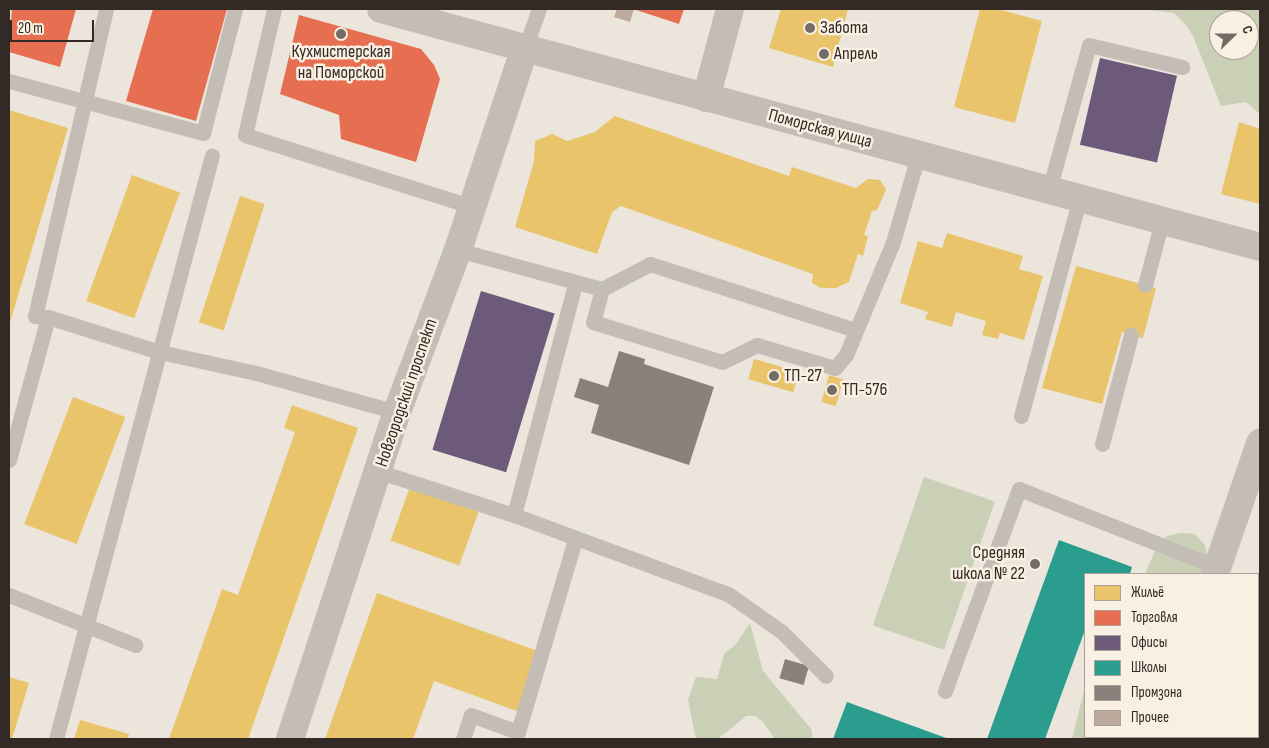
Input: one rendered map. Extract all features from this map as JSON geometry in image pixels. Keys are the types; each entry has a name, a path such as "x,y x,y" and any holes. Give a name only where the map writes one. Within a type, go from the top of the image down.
{"street":[{"path":"706,98 730,9"},
{"name":"Поморская улица","path":"386,10 918,156 1260,247"},
{"name":"Новгородский проспект","path":"290,739 380,472 397,412 458,250 525,48"},
{"path":"1216,571 1253,490 1260,443"}],"lane":[{"path":"106,9 35,316 48,317 160,352 256,373 397,412"},
{"path":"9,81 85,100 203,134 235,9"},
{"path":"274,9 245,135 473,207"},
{"path":"525,48 540,9"},
{"path":"1049,190 1089,45 1182,67"},
{"path":"56,739 212,155"},
{"path":"602,289 593,322 722,362 757,345 835,368 846,355 893,242 918,156"},
{"path":"1021,416 1080,198"},
{"path":"1145,285 1162,221"},
{"path":"458,250 575,284 602,289 650,264 856,330"},
{"path":"514,515 575,284"},
{"path":"9,460 48,317"},
{"path":"1102,444 1132,335"},
{"path":"380,472 514,515 574,539 728,594 782,632 826,676"},
{"path":"945,690 1019,489 1216,571"},
{"path":"463,739 471,715 518,732 574,539"},
{"path":"9,595 87,628 135,645"}],"green space":[{"path":"1141,9 1260,9 1260,114 1246,102 1221,106 1193,36 1174,13"},
{"path":"924,477 995,501 944,650 873,625"},
{"path":"1181,533 1195,534 1205,545 1210,573 1145,573 1157,546 1167,536"},
{"path":"750,623 763,671 812,730 812,739 775,739 763,722 755,716 746,716 718,739 696,739 688,700 696,677 717,679 724,654 736,644"},
{"path":"1084,691 1084,738 1150,738 1149,739 1072,739"}],"building: Жильё":[{"path":"781,9 848,9 833,67 769,48"},
{"path":"980,9 998,9 1042,21 1015,123 954,107"},
{"path":"9,110 68,128 9,326"},
{"path":"615,116 789,176 792,167 856,188 868,179 880,180 886,190 877,210 872,211 864,235 868,236 863,256 858,254 849,282 836,288 821,288 812,283 813,274 621,206 612,212 597,254 515,227 534,161 535,141 552,134 567,141 595,132"},
{"path":"1239,122 1260,129 1260,204 1221,194"},
{"path":"132,175 180,192 134,318 86,301"},
{"path":"240,196 265,204 224,331 199,322"},
{"path":"947,233 1023,256 1019,269 1043,276 1024,340 1000,333 998,339 982,335 986,321 956,312 952,327 925,319 928,312 900,303 918,241 942,248"},
{"path":"1076,266 1156,288 1143,338 1122,332 1102,404 1042,388"},
{"name":"ТП-27","path":"754,359 799,372 793,392 748,379"},
{"name":"ТП-576","path":"829,375 843,379 836,406 821,402"},
{"path":"73,397 125,417 77,544 24,524"},
{"path":"292,405 358,428 248,739 169,739 222,589 238,595 295,432 284,428"},
{"path":"410,487 479,512 459,566 391,541"},
{"path":"377,593 538,651 517,711 434,681 413,739 325,739"},
{"path":"9,677 29,683 12,739 9,739"},
{"path":"80,720 129,734 128,739 74,739"}],"building: Торговля":[{"path":"12,9 76,9 60,67 9,52"},
{"path":"153,9 227,9 196,121 126,101"},
{"path":"633,9 684,9 679,24"},
{"path":"299,15 421,49 434,65 440,79 416,162 341,139 339,115 280,94"}],"building: Офисы":[{"path":"1100,58 1177,76 1157,162 1080,145"},
{"path":"481,291 555,314 506,472 432,450"}],"building: Школы":[{"path":"1059,540 1132,567 1130,573 1084,573 1084,633 1045,739 987,739"},
{"path":"847,702 949,739 833,739"}],"building: Промзона":[{"path":"619,351 645,359 644,364 714,387 689,465 591,433 599,405 574,397 580,378 608,387"},
{"path":"785,659 809,666 804,685 779,678"}],"building: Прочее":[{"path":"617,9 634,9 630,22 614,17"}],"place":[{"name":"Забота","path":"810,28"},
{"name":"Кухмистерская на Поморской","path":"341,34"},
{"name":"Апрель","path":"824,54"},
{"name":"ТП-27","path":"774,376"},
{"name":"ТП-576","path":"832,390"},
{"name":"Средняя школа № 22","path":"1035,564"}]}
